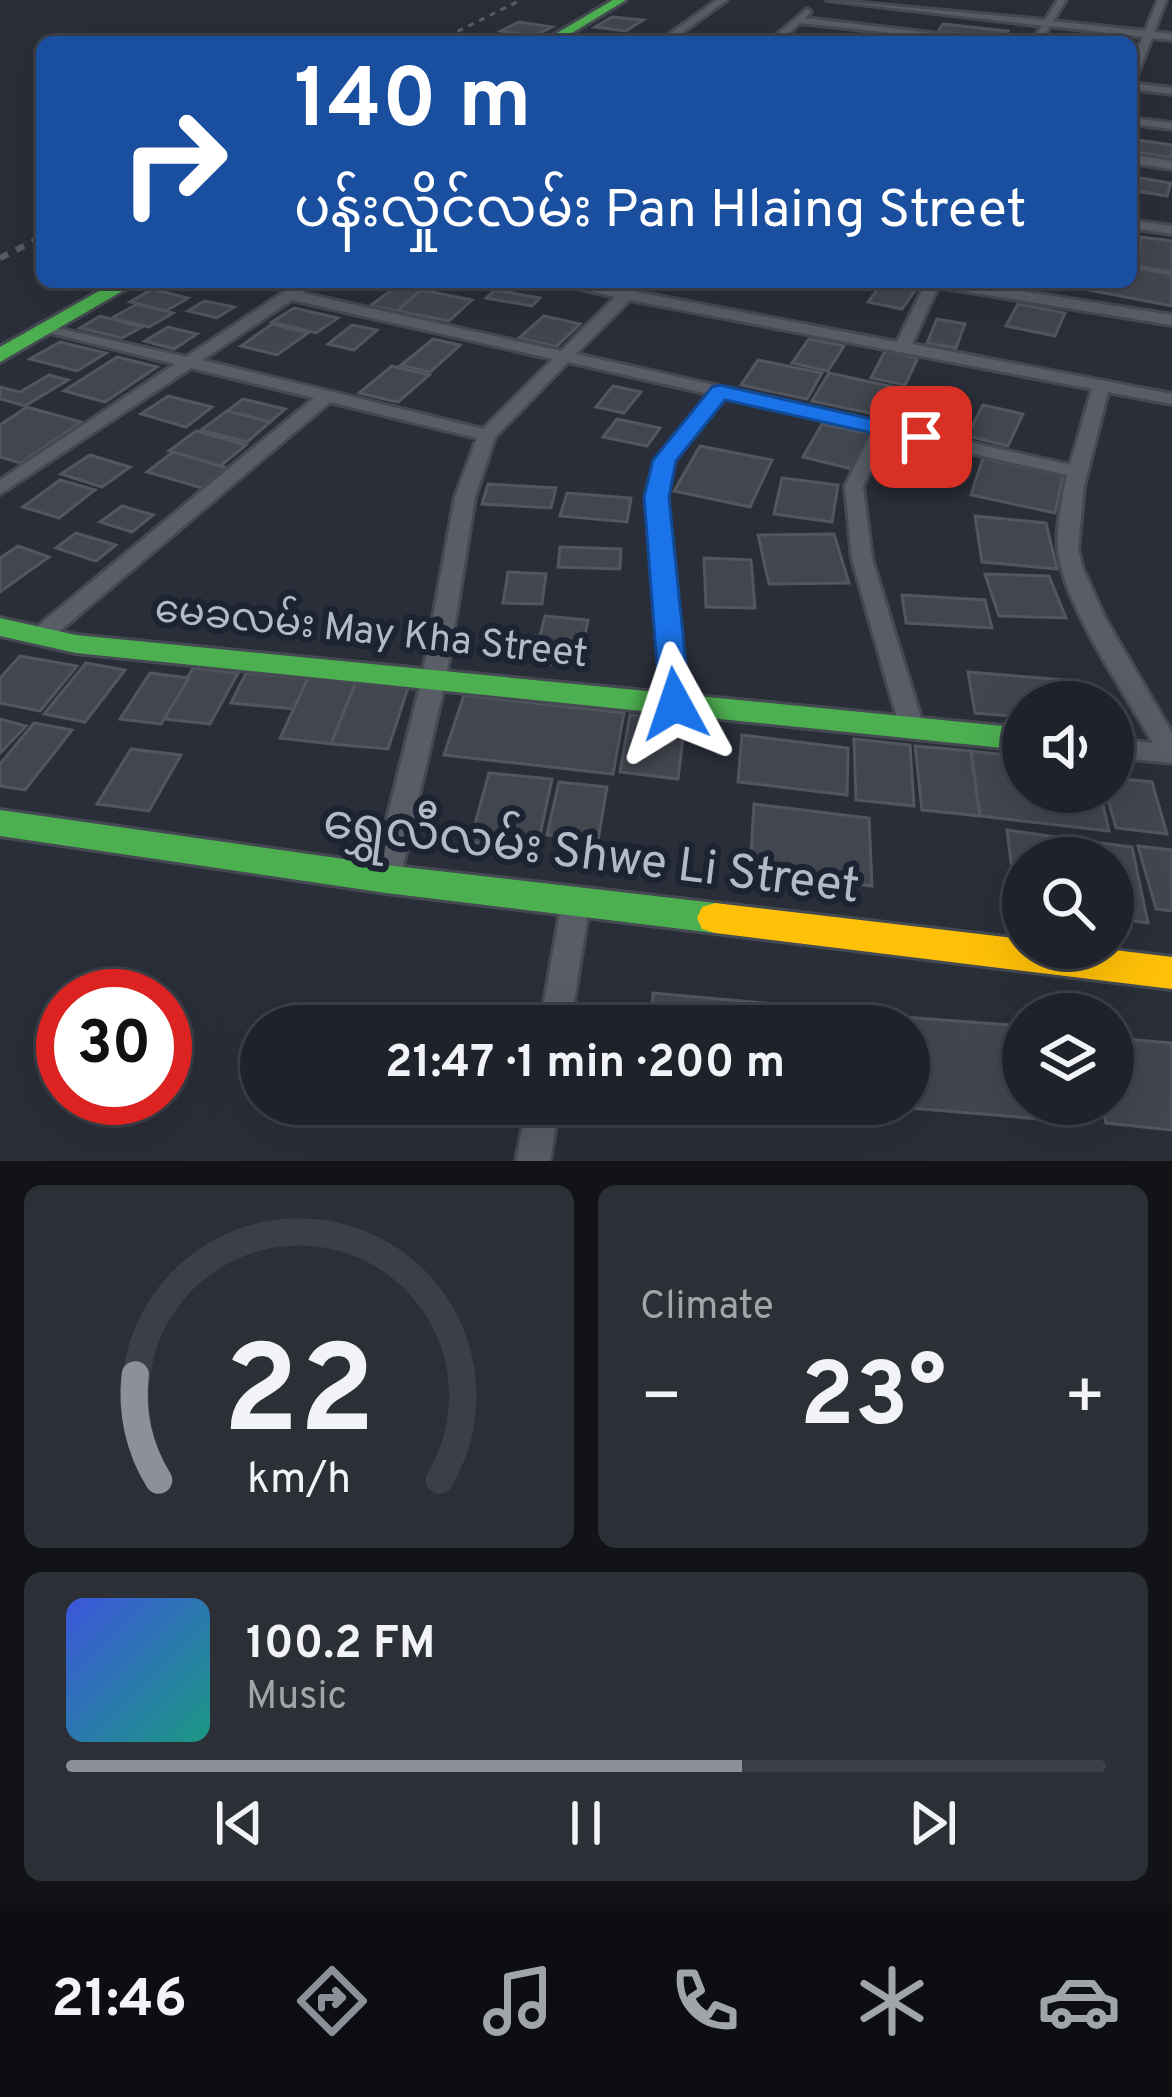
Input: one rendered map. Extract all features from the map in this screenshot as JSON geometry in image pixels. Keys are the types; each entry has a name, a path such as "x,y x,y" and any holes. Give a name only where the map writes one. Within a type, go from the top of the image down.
{"street":[{"path":"562,36 621,0"},
{"path":"672,36 723,0"},
{"path":"781,36 826,0 1172,37"},
{"path":"1041,36 1062,1 1045,0"},
{"path":"1137,66 1159,5 1172,12"},
{"path":"799,20 947,36"},
{"path":"1137,83 1172,91"},
{"path":"1137,122 1172,126"},
{"path":"1137,160 1172,165"},
{"path":"1137,225 1172,230"},
{"path":"0,356 119,288"},
{"path":"0,488 300,288"},
{"path":"902,348 932,288"},
{"path":"972,288 1172,320"},
{"path":"386,879 434,678 465,497 487,435 632,289 902,348 1172,399"},
{"path":"290,295 1077,472"},
{"path":"50,328 487,435"},
{"path":"1101,385 1077,472 1068,552 1095,619 1172,754"},
{"path":"675,704 657,497 664,460 720,392"},
{"path":"40,636 326,397"},
{"path":"882,428 854,486 862,559 912,728"},
{"name":"မေခလမ်း May Kha Street","path":"0,627 76,644 1002,737"},
{"path":"1134,750 1172,754"},
{"name":"ရွှေလီလမ်း Shwe Li Street","path":"0,823 386,879 1172,973"},
{"path":"559,1005 576,901"},
{"path":"533,1161 539,1125"}],"building":[{"path":"612,17 643,20 626,31 595,27"},
{"path":"519,22 552,27 534,36 501,31"},
{"path":"943,24 1008,31 1006,36 938,32"},
{"path":"1137,140 1172,145 1172,158 1137,152"},
{"path":"1140,178 1171,183 1167,196 1137,188"},
{"path":"1141,237 1172,241 1172,272 1137,266"},
{"path":"1137,268 1172,274 1172,306 1084,289 1137,288"},
{"path":"394,288 421,290 397,311 370,306"},
{"path":"878,288 917,288 902,309 868,302"},
{"path":"152,289 188,298 166,311 130,302"},
{"path":"421,290 472,300 449,321 397,311"},
{"path":"495,290 540,298 532,306 486,298"},
{"path":"204,301 234,307 217,318 188,311"},
{"path":"137,304 173,313 149,327 112,318"},
{"path":"1018,304 1065,313 1055,336 1006,326"},
{"path":"294,308 338,318 316,333 272,322"},
{"path":"100,316 142,327 122,338 80,328"},
{"path":"544,316 580,324 556,347 519,338"},
{"path":"937,319 965,324 956,348 927,343"},
{"path":"272,324 308,333 277,355 241,346"},
{"path":"352,325 377,330 354,350 328,344"},
{"path":"168,327 197,334 174,349 145,341"},
{"path":"433,339 460,345 430,372 401,365"},
{"path":"809,339 844,346 828,371 792,363"},
{"path":"60,342 106,353 77,371 30,359"},
{"path":"885,351 918,358 905,385 871,378"},
{"path":"117,357 157,367 105,402 64,391"},
{"path":"758,360 822,373 807,399 741,385"},
{"path":"392,366 429,375 398,402 359,393"},
{"path":"829,373 903,389 889,417 812,401"},
{"path":"49,375 68,380 25,406 0,399 0,387 20,392"},
{"path":"613,386 641,392 624,413 596,407"},
{"path":"168,396 212,407 186,427 141,414"},
{"path":"243,399 285,409 270,422 227,411"},
{"path":"983,405 1023,414 1008,446 967,436"},
{"path":"27,407 81,422 21,463 0,457 0,425"},
{"path":"227,411 270,422 247,442 201,430"},
{"path":"617,419 660,428 647,446 603,437"},
{"path":"822,424 870,434 852,469 803,457"},
{"path":"196,431 246,445 220,466 169,451"},
{"path":"700,446 772,460 750,507 674,491"},
{"path":"173,452 228,468 202,488 147,472"},
{"path":"90,455 130,467 102,487 61,474"},
{"path":"983,458 1063,476 1055,513 971,495"},
{"path":"782,478 838,485 832,522 774,514"},
{"path":"60,480 95,490 59,518 23,507"},
{"path":"488,484 556,488 551,508 482,504"},
{"path":"567,493 631,498 627,522 560,516"},
{"path":"122,506 153,515 132,532 100,522"},
{"path":"975,516 1046,523 1057,569 982,562"},
{"path":"76,533 116,545 96,561 56,548"},
{"path":"834,534 849,583 769,584 758,535"},
{"path":"18,546 49,557 0,592 0,558"},
{"path":"560,547 621,549 620,569 558,567"},
{"path":"704,558 751,560 755,608 706,607"},
{"path":"508,572 546,574 542,604 503,603"},
{"path":"985,574 1049,576 1066,618 999,616"},
{"path":"902,595 985,600 992,628 906,623"},
{"path":"545,616 588,620 578,667 533,663"},
{"path":"20,656 77,666 40,711 0,703 0,678"},
{"path":"86,663 125,670 85,722 44,714"},
{"path":"193,668 238,673 210,724 164,719"},
{"path":"968,672 1065,680 1002,681 1002,715 975,713"},
{"path":"150,673 189,678 161,724 120,719"},
{"path":"246,673 308,678 294,709 231,703"},
{"path":"308,678 356,682 331,744 280,738"},
{"path":"356,682 408,688 388,749 331,744"},
{"path":"464,695 624,713 613,774 444,755"},
{"path":"630,715 685,721 678,779 620,772"},
{"path":"0,719 26,726 0,753"},
{"path":"34,723 72,730 25,790 0,786 0,764"},
{"path":"742,735 848,748 847,795 738,782"},
{"path":"854,739 910,745 914,806 856,800"},
{"path":"915,746 971,751 980,816 922,810"},
{"path":"131,749 181,755 149,811 97,804"},
{"path":"971,751 1002,755 1002,813 1105,813 1109,831 980,816"},
{"path":"489,773 552,779 537,849 470,842"},
{"path":"1134,780 1152,782 1167,834 1116,828 1112,813 1134,813"},
{"path":"559,782 607,787 598,840 547,835"},
{"path":"754,804 869,818 872,886 750,871"},
{"path":"1007,830 1056,837 1008,837"},
{"path":"1138,846 1172,850 1172,911 1156,909"},
{"path":"1134,856 1148,923 1134,921"},
{"path":"653,993 786,1005 652,1005"},
{"path":"930,1019 1002,1024 1002,1116 930,1110"},
{"path":"1134,1040 1172,1043 1172,1130 1125,1125 1134,1125"}],"railway":[{"path":"448,36 521,0"},
{"path":"0,258 36,240"}],"traffic: fast":[{"path":"558,36 621,0"},
{"path":"0,356 119,288"},
{"path":"0,627 76,644 1002,737"},
{"path":"0,823 386,879 715,918"}],"traffic: slow":[{"path":"715,918 1172,973"}],"route":[{"path":"675,704 657,497 664,460 720,392 921,437"}]}
